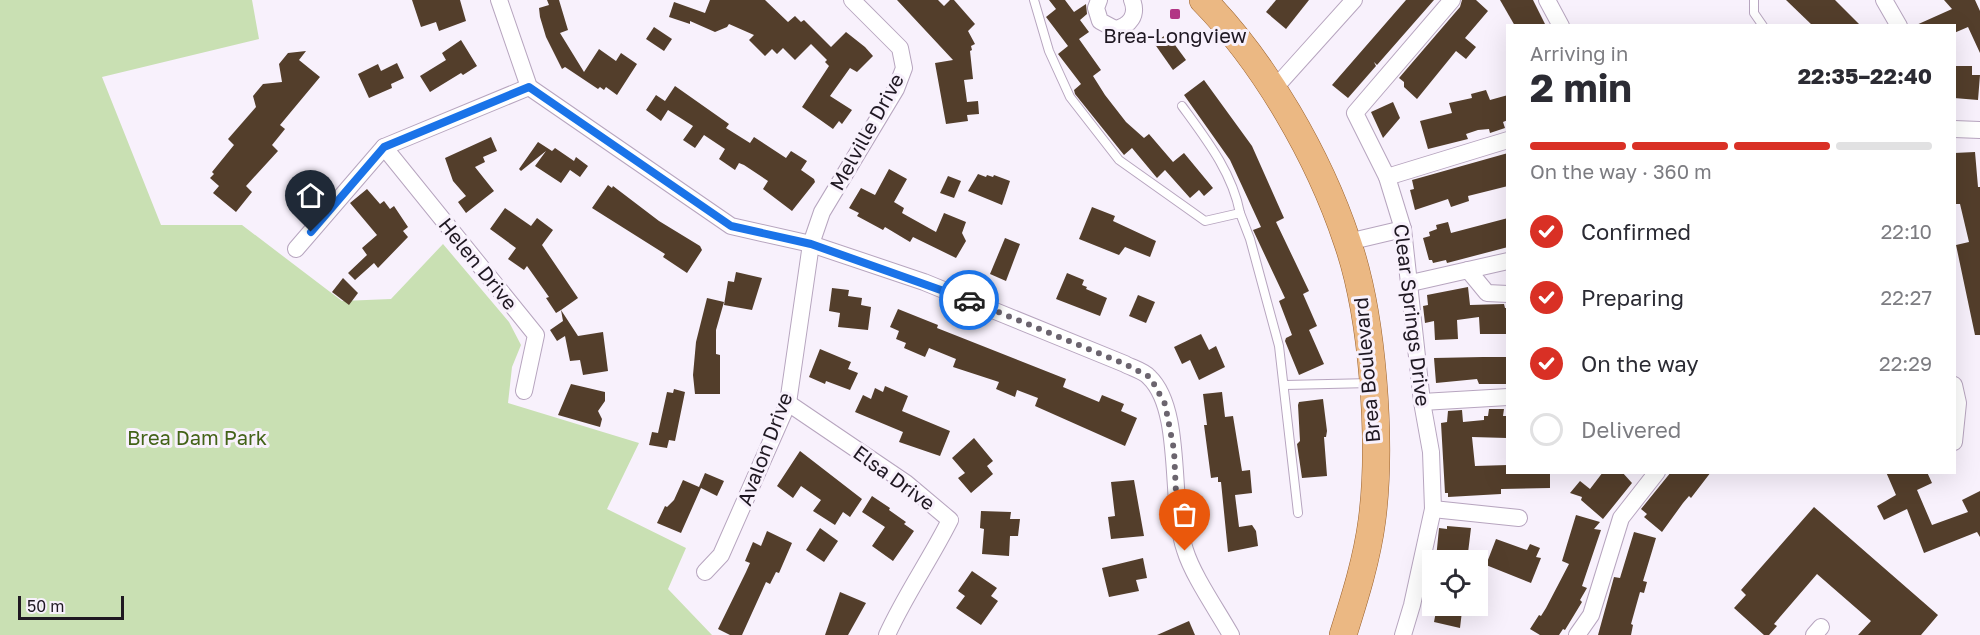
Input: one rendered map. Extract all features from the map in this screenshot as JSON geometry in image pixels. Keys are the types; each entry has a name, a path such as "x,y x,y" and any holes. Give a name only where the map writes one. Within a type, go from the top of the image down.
{"main road":[{"name":"Brea Boulevard","path":"1203,0 1235,35 1273,90 1331,198 1348,242 1360,291 1375,431 1372,520 1359,584 1343,635"}],"street":[{"path":"499,0 529,87 731,226 811,244 924,282 1125,364 1150,377 1165,404 1174,450 1177,515 1185,551 1231,635"},
{"name":"Melville Drive","path":"811,244 822,212 896,89 904,68 900,48 852,0"},
{"path":"1099,0 1096,8 1100,21 1115,29 1126,26 1132,19 1135,6 1132,0"},
{"path":"1273,90 1354,0"},
{"name":"Clear Springs Drive","path":"1403,635 1412,605 1432,509 1431,452 1422,402 1411,283 1403,229 1387,177 1356,113 1452,0"},
{"path":"1547,0 1560,24"},
{"path":"1884,0 1898,24"},
{"path":"296,249 384,147 529,87"},
{"path":"1956,129 1980,130"},
{"path":"1387,177 1506,141"},
{"name":"Helen Drive","path":"384,147 536,335 524,392"},
{"path":"1348,242 1403,229"},
{"name":"Avalon Drive","path":"705,572 721,555 788,403 811,244"},
{"path":"1411,283 1506,261"},
{"path":"1468,270 1487,293 1506,294"},
{"path":"1956,394 1958,403 1956,422"},
{"path":"1422,402 1506,397"},
{"name":"Elsa Drive","path":"788,403 906,483 950,520 932,557 902,603 888,635"},
{"path":"1577,635 1591,615 1621,518 1655,474"},
{"path":"1432,509 1520,518"}],"lane":[{"path":"1034,0 1049,51 1070,97 1119,160 1205,221 1240,213"},
{"path":"1754,0 1754,13 1761,24"},
{"path":"1182,106 1219,158 1250,239 1279,346 1298,513"},
{"path":"1285,385 1371,383"}],"green space":[{"name":"Brea Dam Park","path":"0,0 252,0 259,39 102,77 161,225 242,225 342,301 391,299 443,244 509,322 521,345 512,367 508,403 639,443 607,509 686,548 668,589 712,635 0,635"}],"building":[{"path":"412,0 460,0 466,21 439,31 436,22 421,27"},
{"path":"547,0 559,0 568,30 560,33 584,72 599,49 616,61 621,53 637,64 617,95 606,87 604,90 600,87 598,89 565,67 562,69 546,37 540,17 539,8 549,5"},
{"path":"710,0 765,0 788,22 795,16 801,22 804,20 831,47 846,32 865,47 873,56 857,72 850,68 830,96 852,110 842,124 839,121 833,129 802,107 829,66 825,62 827,60 811,44 795,60 783,48 777,54 772,49 765,56 749,40 754,35 729,24 715,32 690,21 690,24 669,17 674,2 705,13"},
{"path":"897,0 938,0 944,6 950,0 954,0 975,24 968,31 975,44 971,46 970,51 973,79 964,80 967,102 978,101 979,114 967,115 968,121 946,124 935,63 953,60"},
{"path":"1049,0 1065,0 1074,12 1086,4 1087,14 1080,20 1089,32 1079,39 1101,70 1093,76 1126,122 1144,138 1149,134 1173,162 1184,153 1213,188 1204,196 1199,190 1190,198 1165,170 1157,178 1132,148 1124,155 1075,94 1074,90 1081,84 1058,54 1068,46 1046,17 1056,9"},
{"path":"1276,0 1309,0 1286,29 1266,12"},
{"path":"1406,0 1434,0 1377,65 1374,62 1376,66 1348,98 1332,85"},
{"path":"1462,0 1476,0 1488,11 1465,38 1476,47 1466,59 1456,51 1417,99 1404,87 1404,82 1399,78 1460,7"},
{"path":"1500,0 1533,0 1545,24 1514,24"},
{"path":"1786,0 1835,0 1859,24 1811,24"},
{"path":"1944,0 1975,0 1980,11 1980,53 1968,27 1956,32 1956,24 1918,24 1952,9"},
{"path":"654,27 672,39 664,51 646,39"},
{"path":"1167,34 1186,60 1173,70 1154,43"},
{"path":"461,40 477,66 430,92 420,76 446,60 442,53"},
{"path":"306,51 299,60 320,77 280,125 285,129 272,145 278,151 246,186 252,192 236,212 213,193 219,186 210,178 214,174 212,172 234,145 228,139 256,107 253,96 263,84 282,82 279,64 288,53"},
{"path":"397,63 404,78 391,84 392,88 369,98 358,74 378,64 381,71"},
{"path":"1956,66 1972,66 1972,75 1980,75 1978,100 1956,98"},
{"path":"1204,80 1252,146 1284,218 1276,222 1309,291 1303,294 1317,326 1309,330 1324,364 1299,375 1285,341 1292,335 1279,301 1285,298 1253,230 1261,227 1230,160 1184,95"},
{"path":"675,86 729,124 726,128 750,143 754,137 786,158 791,151 807,161 801,170 815,182 792,211 763,189 768,181 744,165 739,163 735,170 719,159 725,149 704,135 695,148 683,140 693,126 668,110 661,121 646,110 656,95 665,101"},
{"path":"1486,90 1490,100 1506,96 1506,121 1503,122 1505,128 1490,133 1489,129 1478,130 1466,134 1468,139 1428,149 1420,121 1452,113 1449,103 1472,98 1471,94"},
{"path":"1393,102 1400,118 1383,138 1371,112"},
{"path":"491,137 497,151 483,157 485,162 475,167 494,191 466,213 458,202 466,196 453,181 445,158"},
{"path":"538,142 552,151 555,148 574,161 576,157 588,166 580,177 570,170 561,183 535,166 546,151 521,171 519,169"},
{"path":"1975,152 1978,187 1980,187 1980,335 1975,335 1956,245 1969,242 1960,204 1956,204 1956,153"},
{"path":"1506,154 1506,186 1468,196 1469,201 1451,207 1448,199 1415,210 1410,190 1414,189 1412,180"},
{"path":"889,169 907,179 894,202 904,208 902,213 936,232 944,213 966,222 962,233 966,241 956,258 913,237 910,242 885,227 883,230 857,216 859,213 849,208 861,188 875,195"},
{"path":"978,174 986,177 994,175 1010,181 1002,205 968,191"},
{"path":"948,176 961,181 954,198 940,193"},
{"path":"608,185 612,188 613,186 659,221 700,246 702,250 687,273 663,257 665,254 592,208"},
{"path":"367,189 380,204 384,201 390,209 394,206 408,227 403,231 408,237 378,268 374,263 355,280 348,273 367,255 362,248 377,235 350,203"},
{"path":"1092,207 1115,216 1113,221 1156,241 1150,257 1125,247 1119,255 1079,239"},
{"path":"505,208 531,226 537,218 553,230 542,245 578,298 556,313 546,298 549,297 527,266 524,270 508,259 516,248 490,229"},
{"path":"1506,219 1506,248 1447,263 1446,260 1433,263 1429,260 1423,238 1430,236 1429,232 1437,229 1436,225 1448,222 1451,233"},
{"path":"1005,238 1020,244 1006,281 990,274"},
{"path":"736,272 762,278 752,310 724,305 728,281 734,282"},
{"path":"1067,273 1084,280 1082,285 1087,287 1086,289 1107,298 1100,316 1056,299"},
{"path":"343,278 358,293 349,305 332,292"},
{"path":"1468,287 1470,305 1504,304 1506,334 1480,334 1479,317 1457,320 1458,339 1435,340 1434,321 1425,323 1423,306 1428,305 1427,295"},
{"path":"832,288 849,290 848,296 862,298 861,305 871,307 868,330 838,327 840,313 829,311"},
{"path":"1138,295 1155,302 1146,323 1129,316"},
{"path":"707,298 724,302 716,330 716,354 720,355 720,394 695,394 693,375 696,342"},
{"path":"898,309 938,325 937,328 1066,379 1063,387 1099,402 1102,395 1124,404 1121,411 1137,418 1125,446 1035,406 1038,398 1017,390 1015,397 996,389 999,382 953,367 956,359 929,348 925,357 904,348 906,343 896,339 899,331 890,327"},
{"path":"561,310 578,336 603,332 608,371 583,375 580,360 570,361 565,336 557,341 550,330 563,321"},
{"path":"1201,334 1209,350 1216,346 1225,367 1199,380 1190,360 1182,364 1174,347"},
{"path":"820,349 851,362 848,369 858,373 850,390 826,381 825,384 809,377"},
{"path":"1506,357 1506,384 1479,384 1477,379 1436,383 1434,358"},
{"path":"571,384 605,392 605,401 598,411 602,419 600,427 558,415"},
{"path":"885,386 908,396 902,411 950,431 940,456 899,442 903,432 855,412 863,395 871,399 875,388 883,392"},
{"path":"674,389 685,392 675,441 669,440 667,448 649,445 652,432 658,433 667,392 673,393"},
{"path":"1222,392 1225,417 1233,416 1242,471 1250,470 1252,493 1235,495 1239,527 1252,525 1256,531 1258,546 1228,552 1221,482 1218,482 1218,477 1211,478 1204,425 1207,425 1203,394"},
{"path":"1323,399 1327,431 1324,437 1327,476 1302,478 1297,444 1300,441 1298,405 1299,402"},
{"path":"1489,409 1504,409 1506,438 1472,437 1475,466 1506,465 1506,474 1550,474 1550,488 1501,489 1501,494 1448,497 1448,493 1445,493 1441,423 1447,422 1448,411 1462,410 1463,422 1484,420 1484,416 1488,416"},
{"path":"974,438 993,461 987,466 993,474 971,493 958,478 965,473 952,458"},
{"path":"800,451 862,499 850,517 843,512 835,525 813,511 821,500 801,486 793,498 777,486"},
{"path":"705,473 724,481 717,496 701,488 681,533 657,523 665,506 667,507 674,500 683,480 699,487"},
{"path":"1601,474 1624,474 1632,483 1603,519 1581,500 1582,497 1570,493 1580,481 1590,489"},
{"path":"1669,474 1709,474 1691,498 1689,496 1683,503 1662,532 1644,517 1647,514 1641,509"},
{"path":"1887,474 1928,474 1932,483 1917,490 1932,525 1968,512 1962,500 1980,491 1980,537 1977,532 1924,553 1907,509 1884,520 1877,506 1896,495"},
{"path":"1134,480 1144,536 1111,539 1108,517 1115,516 1111,482"},
{"path":"872,496 890,508 889,510 914,531 893,561 872,546 885,527 862,512"},
{"path":"1814,507 1938,615 1921,635 1858,635 1871,621 1817,574 1774,624 1777,626 1769,635 1764,635 1734,608 1746,595 1741,590"},
{"path":"981,511 1011,512 1010,519 1020,519 1018,536 1010,536 1009,556 982,554 984,529 980,528"},
{"path":"1576,515 1600,522 1594,529 1601,530 1582,586 1587,588 1580,600 1582,602 1565,630 1563,629 1559,635 1540,635 1530,629 1546,608 1569,564 1562,561"},
{"path":"1447,526 1471,528 1468,550 1437,550 1439,528 1447,529"},
{"path":"820,528 838,541 824,562 806,550"},
{"path":"767,531 792,543 779,573 776,572 770,584 766,582 742,635 730,635 718,629 750,563 745,561 753,542 761,546"},
{"path":"1634,532 1656,538 1643,581 1647,582 1644,593 1640,592 1631,624 1633,625 1631,635 1598,635 1614,577 1620,578"},
{"path":"1496,539 1527,550 1530,544 1540,548 1536,557 1541,558 1531,583 1488,566"},
{"path":"1143,558 1147,578 1136,580 1139,591 1109,597 1102,568"},
{"path":"972,571 997,588 991,596 998,601 981,625 956,608 965,596 958,591"},
{"path":"840,592 866,603 848,635 825,635"},
{"path":"1435,616 1461,616 1460,628 1434,622"},
{"path":"1189,621 1195,635 1157,635"}],"way so far":[{"path":"969,300 1125,364 1150,377 1165,404 1174,450 1177,515 1185,551"}],"place":[{"name":"Brea-Longview","path":"1175,14"}],"route":[{"path":"311,232 384,147 529,87 731,226 811,244 924,282 969,300"}]}
